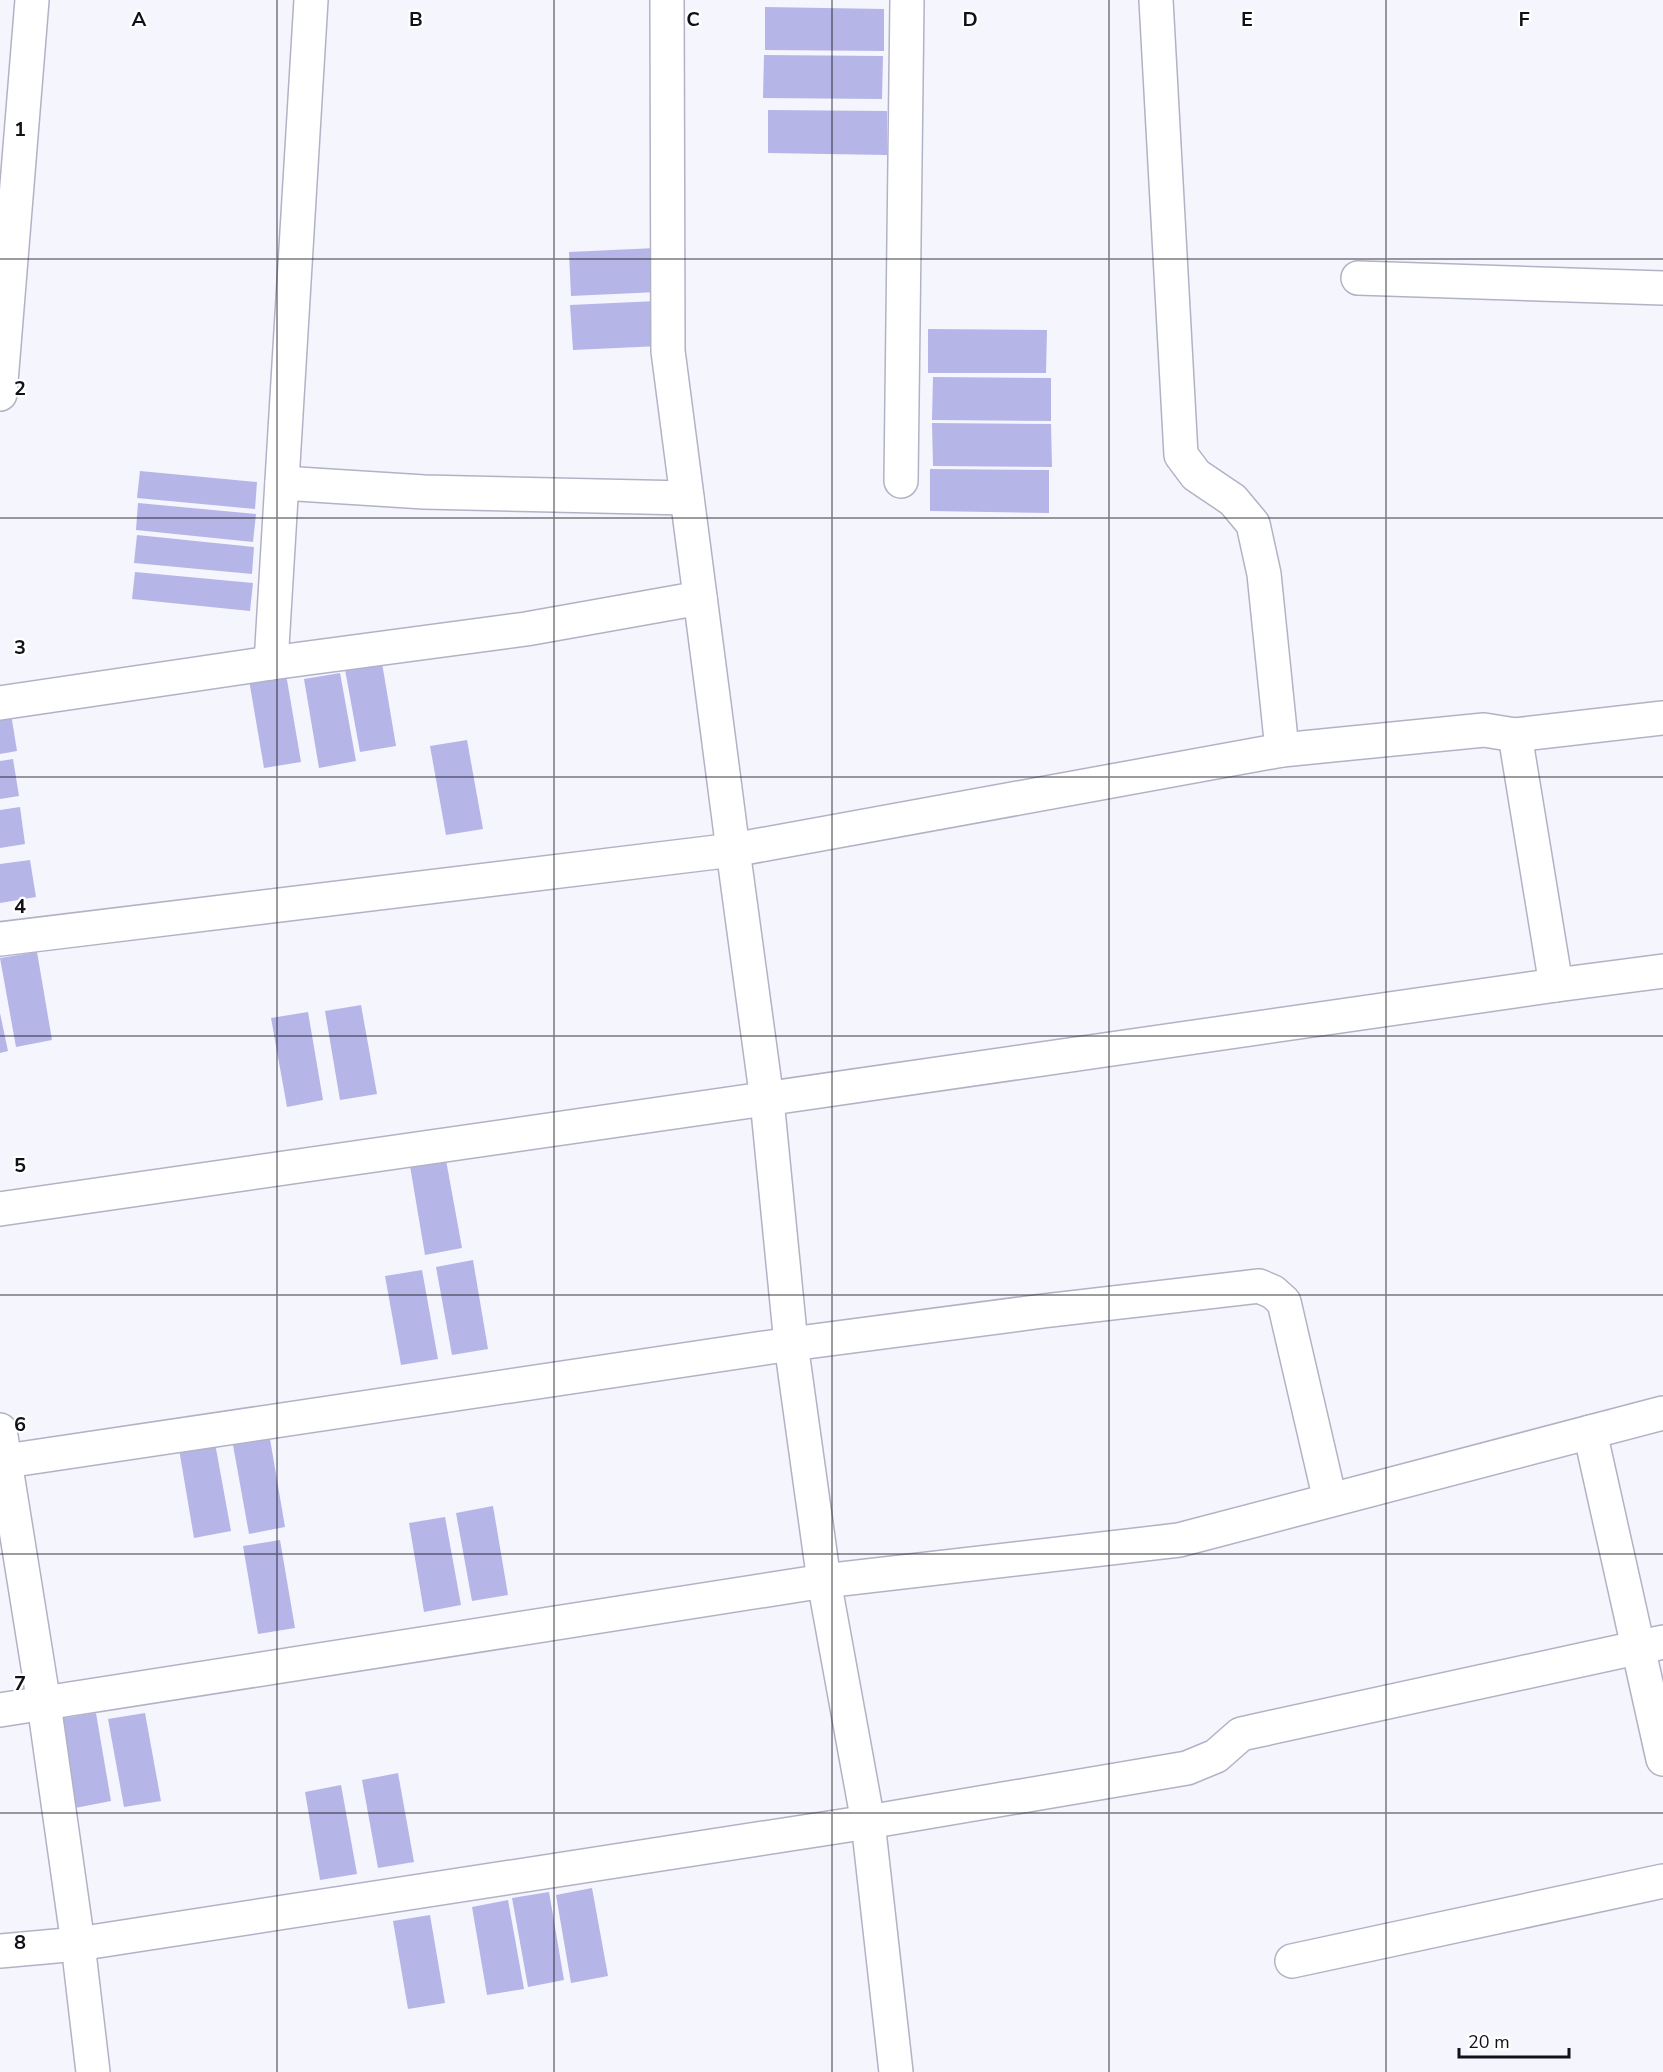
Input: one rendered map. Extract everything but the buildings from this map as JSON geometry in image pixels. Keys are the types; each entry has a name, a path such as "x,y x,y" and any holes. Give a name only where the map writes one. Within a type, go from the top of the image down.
{"street":[{"path":"0,394 32,0"},
{"path":"271,663 311,0"},
{"path":"667,0 668,351 767,1100 791,1344 824,1581 868,1822 896,2072"},
{"path":"901,481 907,0"},
{"path":"1156,0 1182,455 1196,476 1233,500 1253,524 1264,574 1282,750"},
{"path":"1358,278 1663,288"},
{"path":"282,483 424,492 687,498"},
{"path":"0,703 271,663 526,629 700,598"},
{"path":"0,939 733,850 1282,750 1484,730 1515,735 1663,718"},
{"path":"1515,735 1556,985"},
{"path":"0,1209 1663,971"},
{"path":"2,1462 791,1344 1259,1286 1273,1292 1284,1302 1330,1500"},
{"path":"0,1710 824,1581 1179,1540 1663,1413"},
{"path":"0,1430 2,1462 44,1704 78,1944 93,2072"},
{"path":"1590,1432 1651,1645 1663,1759"},
{"path":"0,1951 78,1944 868,1822 1187,1768 1216,1756 1240,1734 1651,1645"},
{"path":"1292,1961 1663,1881"}]}
